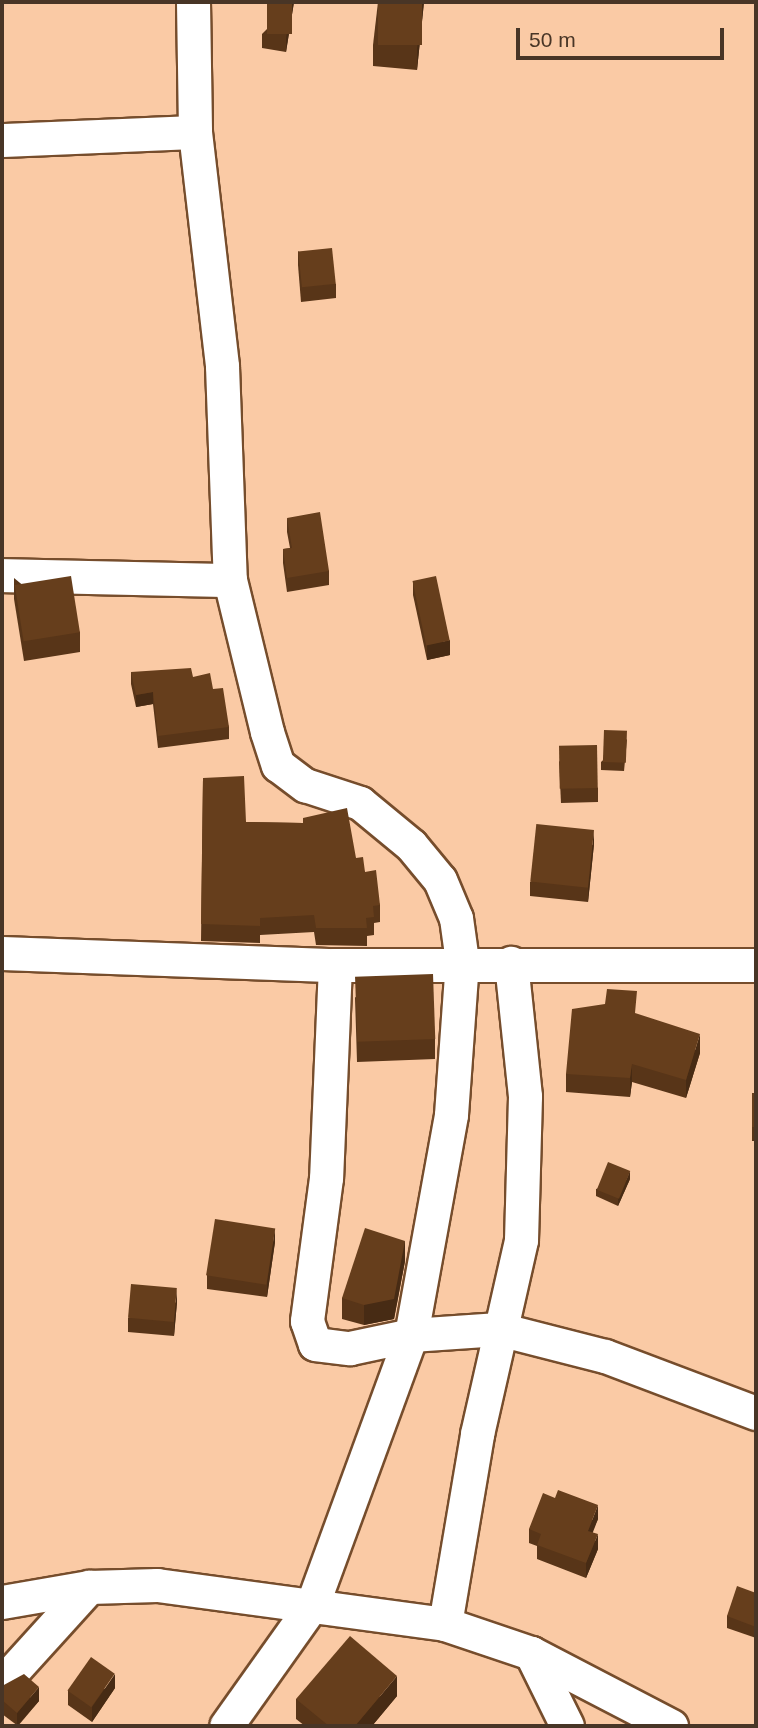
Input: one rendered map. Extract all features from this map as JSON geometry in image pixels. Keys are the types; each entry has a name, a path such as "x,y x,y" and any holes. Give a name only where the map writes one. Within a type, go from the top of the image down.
{"street":[{"path":"193,2 195,132 222,366 230,580 278,765 305,785 360,803 411,845 440,880 456,918 462,961 451,1115 411,1335 312,1605 281,1657 226,1726"},
{"path":"2,140 195,132"},
{"path":"2,575 230,580"},
{"path":"2,953 335,965 462,961 756,965"},
{"path":"444,1624 499,1329 521,1240 526,1164 511,963"},
{"path":"335,965 336,1052 309,1335 315,1344 350,1348 411,1335 499,1329 605,1356 756,1413"},
{"path":"2,1602 89,1587 156,1585 444,1624 531,1653 613,1712 671,1726"},
{"path":"2,1683 89,1587"},
{"path":"531,1653 566,1726"}],"building":[{"path":"267,2 292,2 292,34 267,34"},
{"path":"378,2 422,2 422,45 378,45"},
{"path":"332,248 336,284 302,287 298,252"},
{"path":"320,512 329,571 287,578 283,549 292,548 287,518"},
{"path":"71,576 80,632 24,641 15,585"},
{"path":"436,576 450,641 426,646 413,581"},
{"path":"191,668 193,677 210,673 213,689 223,688 229,727 158,736 153,692 136,695 131,672"},
{"path":"604,730 627,731 626,763 603,762"},
{"path":"597,745 598,788 560,789 559,746"},
{"path":"244,776 246,822 303,823 303,818 347,808 356,858 363,857 365,872 376,870 380,905 373,906 374,917 366,918 367,928 316,928 314,915 260,918 260,926 201,924 203,778"},
{"path":"536,824 594,830 588,888 530,882"},
{"path":"433,974 435,1039 357,1042 355,977"},
{"path":"607,989 637,991 635,1013 700,1034 686,1080 632,1064 630,1078 566,1074 572,1009 605,1004"},
{"path":"752,1093 756,1093 756,1127 752,1127"},
{"path":"608,1162 630,1171 619,1199 597,1190"},
{"path":"215,1219 275,1229 266,1285 206,1275"},
{"path":"365,1228 405,1241 394,1299 364,1305 342,1298"},
{"path":"131,1284 177,1288 174,1322 128,1318"},
{"path":"558,1490 598,1505 588,1531 598,1534 586,1563 537,1545 541,1534 529,1529 543,1493 555,1498"},
{"path":"737,1586 756,1593 756,1627 727,1616"},
{"path":"350,1636 397,1676 355,1726 329,1726 296,1699"},
{"path":"91,1657 115,1674 91,1707 67,1691"},
{"path":"24,1674 39,1687 17,1713 2,1700 2,1686"}]}
